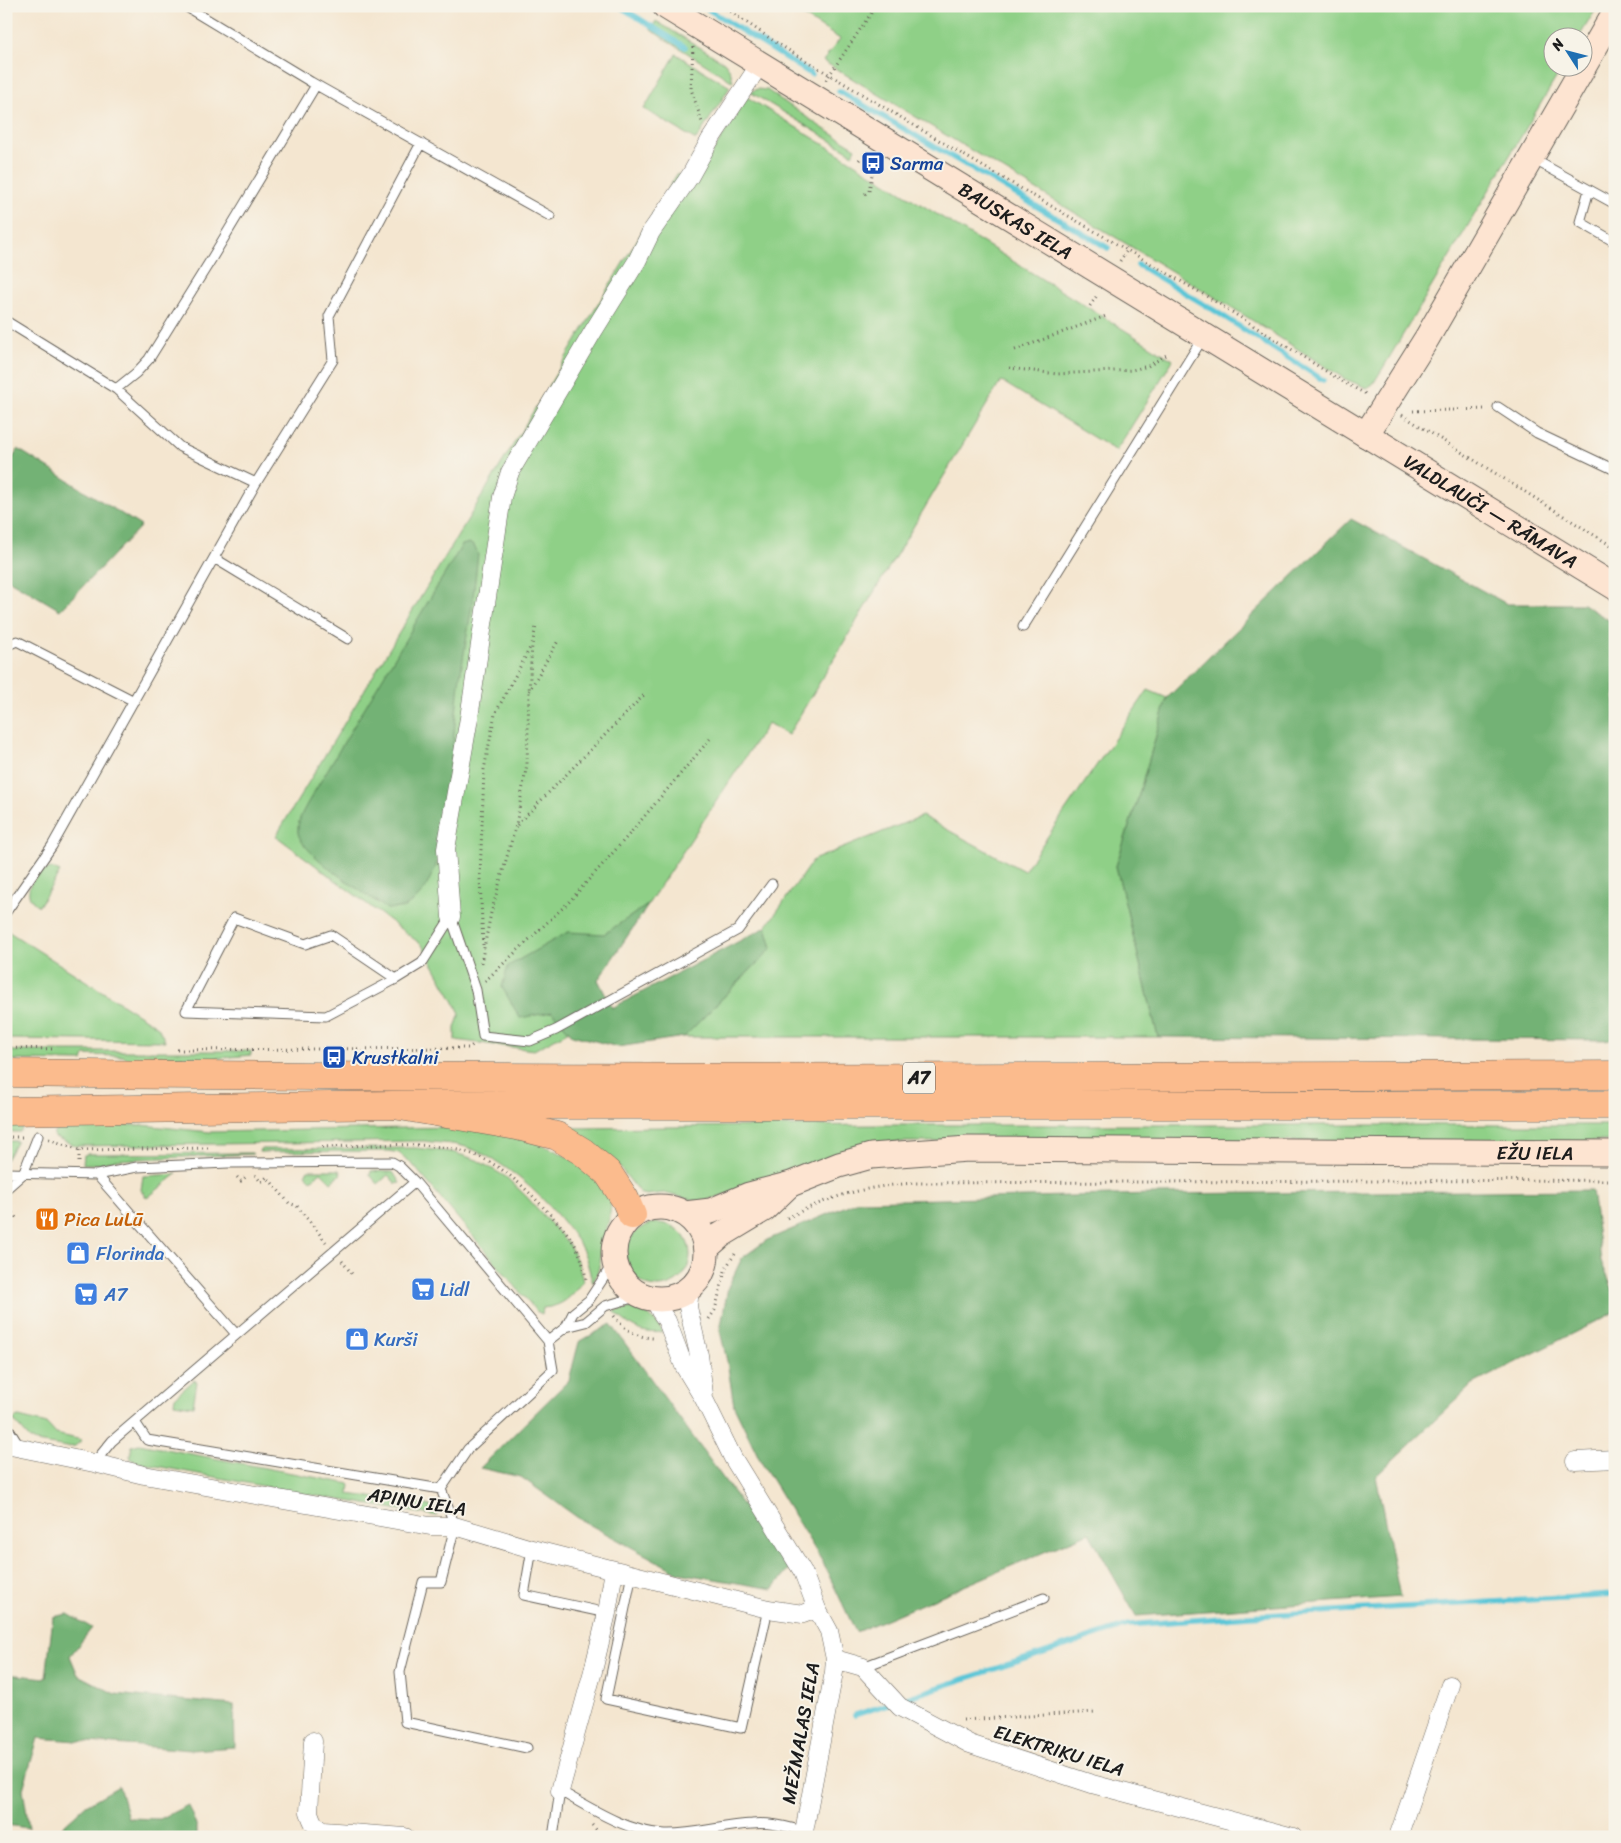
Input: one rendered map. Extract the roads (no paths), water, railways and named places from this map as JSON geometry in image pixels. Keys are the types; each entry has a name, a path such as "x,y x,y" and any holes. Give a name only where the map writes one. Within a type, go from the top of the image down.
{"highway":[{"name":"A7","path":"17,1073 223,1076 901,1078 1615,1075"},
{"name":"A7","path":"6,1111 394,1105 1615,1105"},
{"path":"394,1105 517,1126 557,1136 583,1152 608,1173 625,1199 632,1215"}],"main road":[{"name":"BAUSKAS IELA","path":"668,7 1366,435"},
{"path":"1594,48 1615,12"},
{"path":"1366,435 1427,338 1577,78"},
{"name":"VALDLAUČI — RĀMAVA","path":"1366,435 1585,562 1615,587"},
{"name":"EŽU IELA","path":"791,1184 839,1165 871,1156 968,1149 1615,1153"},
{"path":"685,1214 711,1211 748,1195 791,1184"},
{"path":"706,1248 721,1235 764,1209 791,1184"},
{"path":"655,1206 670,1208 685,1214 695,1222 703,1234 706,1248 706,1261 701,1274 690,1290 675,1297 647,1298 628,1287 620,1276 614,1262 613,1247 616,1233 624,1221 632,1215 655,1206"}],"street":[{"path":"451,917 446,849 469,718 502,496 510,472 637,261 651,232 690,176 710,140 760,64"},
{"path":"690,1290 688,1307 699,1355 704,1399"},
{"path":"647,1298 667,1321 684,1366 704,1399"},
{"name":"MEŽMALAS IELA","path":"704,1399 733,1458 803,1572 817,1609 829,1631 835,1659 834,1672 804,1834"},
{"name":"APIŅU IELA","path":"13,1447 144,1475 430,1526 456,1526 532,1549 768,1609 803,1614 817,1609"},
{"path":"1575,1461 1615,1459"},
{"path":"560,1792 607,1613 614,1570"},
{"path":"835,1659 863,1667"},
{"name":"ELEKTRIĶU IELA","path":"863,1667 900,1707 970,1744 1092,1784 1292,1837"},
{"path":"1398,1837 1450,1685"},
{"path":"312,1741 309,1812 317,1828 323,1831 405,1837"}],"lane":[{"path":"185,6 316,85 550,216"},
{"path":"116,389 136,373 149,359 316,85"},
{"path":"6,912 52,846 256,484 333,360 329,316 421,143"},
{"path":"1530,158 1615,204"},
{"path":"1590,190 1580,222 1615,242"},
{"path":"6,321 116,389 180,447 256,484"},
{"path":"1023,627 1204,336"},
{"path":"1498,407 1537,433 1615,470"},
{"path":"214,558 348,639"},
{"path":"6,646 17,640 134,701"},
{"path":"451,917 476,990 483,1036 530,1041 556,1030 738,930 772,884"},
{"path":"396,979 331,935 305,944 234,918 186,1011 326,1016 396,979 422,963 451,917"},
{"path":"6,1189 22,1174 38,1136"},
{"path":"6,1173 98,1175 137,1167 228,1163 392,1162 399,1166 415,1182 548,1341 553,1370 468,1449 441,1489"},
{"path":"98,1175 236,1334"},
{"path":"94,1463 112,1441 415,1182"},
{"path":"566,1327 573,1313 589,1300 614,1262"},
{"path":"548,1341 566,1327 586,1322 605,1306 647,1298"},
{"path":"135,1422 147,1440 441,1489"},
{"path":"6,1425 13,1447"},
{"path":"441,1489 456,1526 442,1582 422,1582 400,1672 405,1722 527,1748"},
{"path":"532,1549 524,1595 607,1613"},
{"path":"632,1574 606,1699 741,1728 768,1609"},
{"path":"863,1667 1044,1598"},
{"path":"553,1837 560,1792 624,1824 664,1834 703,1832 753,1824 776,1824 804,1834"}],"waterway":[{"path":"619,6 685,47"},
{"path":"703,6 811,74"},
{"path":"839,91 1108,248"},
{"path":"1138,265 1212,309 1323,380"},
{"path":"855,1715 1128,1625 1249,1616 1615,1595"}],"place":[{"name":"Sarma","path":"873,163"},
{"name":"Krustkalni","path":"334,1057"},
{"name":"Pica LuLū","path":"47,1219"},
{"name":"Florinda","path":"78,1253"},
{"name":"Lidl","path":"423,1289"},
{"name":"A7","path":"86,1294"},
{"name":"Kurši","path":"357,1339"}]}
